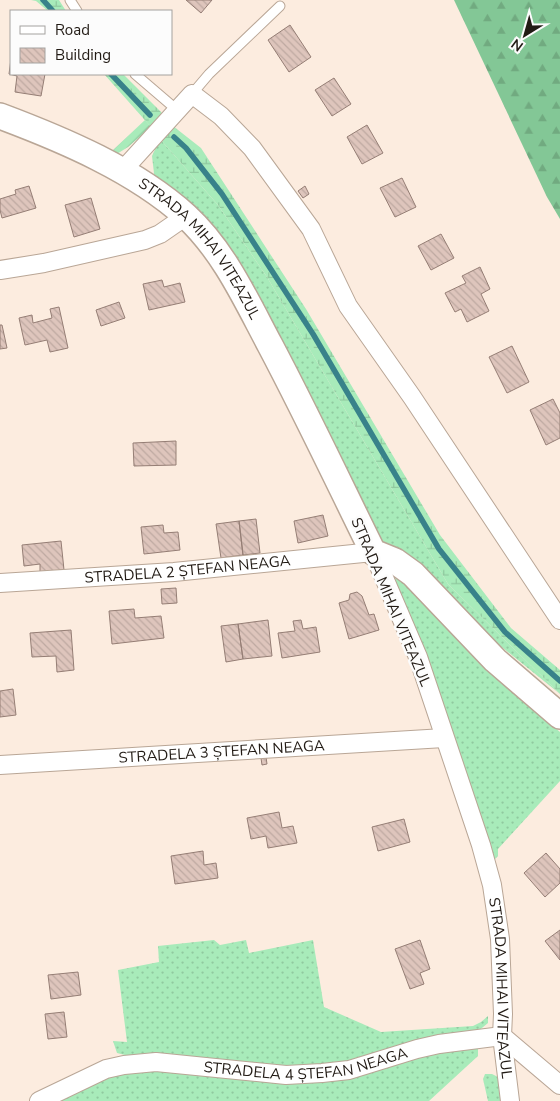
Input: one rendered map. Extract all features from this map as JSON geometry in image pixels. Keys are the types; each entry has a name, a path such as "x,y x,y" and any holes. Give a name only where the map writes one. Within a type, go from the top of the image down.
{"street":[{"name":"STRADA MIHAI VITEAZUL","path":"122,171 192,94"},
{"path":"192,94 221,116 252,148 311,229 348,306 412,397 560,620"},
{"name":"STRADA MIHAI VITEAZUL","path":"0,116 44,132 122,171 151,188 186,216 218,252 241,290 289,382 373,552 418,657 481,845 492,885 500,939 502,1036 510,1101"},
{"path":"0,270 44,263 145,240 160,234 186,216"},
{"path":"373,552 395,561 413,574 495,660 560,716"},
{"name":"STRADELA 2 ȘTEFAN NEAGA","path":"0,583 174,572 373,552"},
{"name":"STRADELA 3 ȘTEFAN NEAGA","path":"0,765 444,738"},
{"path":"502,1036 560,1085"},
{"name":"STRADELA 4 ȘTEFAN NEAGA","path":"39,1101 106,1069 124,1065 156,1062 286,1074 322,1073 349,1070 432,1046 502,1036"}],"lane":[{"name":"STRADA MIHAI VITEAZUL","path":"192,94 209,74 280,6"},
{"path":"136,75 177,110"}],"green space":[{"path":"31,0 59,0 65,10 47,10 36,1"},
{"path":"454,0 560,0 560,219 547,197"},
{"path":"105,75 124,75 162,113 151,127"},
{"path":"12,106 112,151 145,120 151,127 128,147 112,157 12,113"},
{"path":"173,126 201,148 306,309 440,535 511,628 560,670 560,694 448,584 267,277 218,205 160,139"},
{"path":"160,139 218,205 267,277 448,584 560,694 498,644 420,565 376,538 280,343 155,182 152,156"},
{"path":"399,575 419,591 463,645 500,682 560,732 560,781 498,849 498,856 493,861 453,734 395,579"},
{"path":"214,940 220,945 246,940 249,953 313,940 324,1007 381,1032 473,1026 488,1016 488,1023 477,1032 357,1062 315,1067 129,1056 117,1053 113,1041 127,1042 118,970 159,962 158,946"},
{"path":"463,1048 478,1049 478,1056 429,1101 54,1101 117,1072 143,1069 263,1079 407,1059"},
{"path":"485,1074 492,1074 500,1078 502,1101 488,1101 483,1079"}],"building":[{"path":"186,0 212,0 201,13"},
{"path":"290,25 311,57 289,72 268,40"},
{"path":"13,75 45,75 41,96 15,92 17,76"},
{"path":"334,78 351,104 332,116 315,90"},
{"path":"367,125 383,153 362,164 347,137"},
{"path":"402,178 416,207 395,217 380,188"},
{"path":"29,186 36,208 2,218 0,199 16,194 15,190"},
{"path":"305,186 309,194 303,198 298,191"},
{"path":"91,198 100,229 74,237 65,205"},
{"path":"441,234 454,258 431,270 418,246"},
{"path":"480,267 490,289 481,294 489,311 467,322 461,309 455,312 445,293 466,283 462,276"},
{"path":"162,280 164,287 180,283 185,302 149,310 143,284"},
{"path":"119,302 125,318 101,326 96,310"},
{"path":"59,307 68,348 50,352 47,340 25,345 19,318 32,315 33,323 52,318 50,309"},
{"path":"0,325 2,325 7,348 0,349"},
{"path":"512,346 529,382 507,393 489,357"},
{"path":"553,399 560,413 560,438 546,445 530,410"},
{"path":"176,441 176,465 134,466 133,443"},
{"path":"323,515 328,536 298,543 294,521"},
{"path":"256,519 260,553 243,555 239,521"},
{"path":"239,521 243,555 221,558 216,524"},
{"path":"163,525 164,533 178,532 180,550 144,554 141,527"},
{"path":"61,541 64,570 40,572 40,564 24,566 22,545"},
{"path":"176,588 177,603 162,604 161,589"},
{"path":"357,592 362,596 369,615 374,614 379,630 349,639 339,603 349,600 350,594"},
{"path":"134,609 135,618 161,616 164,638 112,644 109,611"},
{"path":"268,620 272,656 243,659 238,624"},
{"path":"301,620 303,629 316,627 320,652 282,658 278,633 295,631 293,621"},
{"path":"238,624 243,659 226,662 221,626"},
{"path":"71,630 74,670 57,672 56,656 32,657 30,633"},
{"path":"13,689 16,715 0,717 0,691"},
{"path":"266,757 267,764 262,765 261,758"},
{"path":"279,812 282,828 293,826 297,843 268,848 266,836 251,839 247,818"},
{"path":"404,819 410,842 378,851 372,827"},
{"path":"203,851 204,865 216,863 218,878 175,884 171,856"},
{"path":"546,853 560,869 560,883 545,897 524,873"},
{"path":"560,930 560,960 545,941"},
{"path":"420,940 430,969 420,973 424,984 410,989 395,949"},
{"path":"78,972 81,995 51,999 48,975"},
{"path":"64,1012 67,1037 48,1039 45,1014"}],"waterway":[{"path":"43,0 52,10"},
{"path":"112,75 150,115"},
{"path":"174,137 186,148 222,194 313,334 439,549 505,632 560,681"}]}
